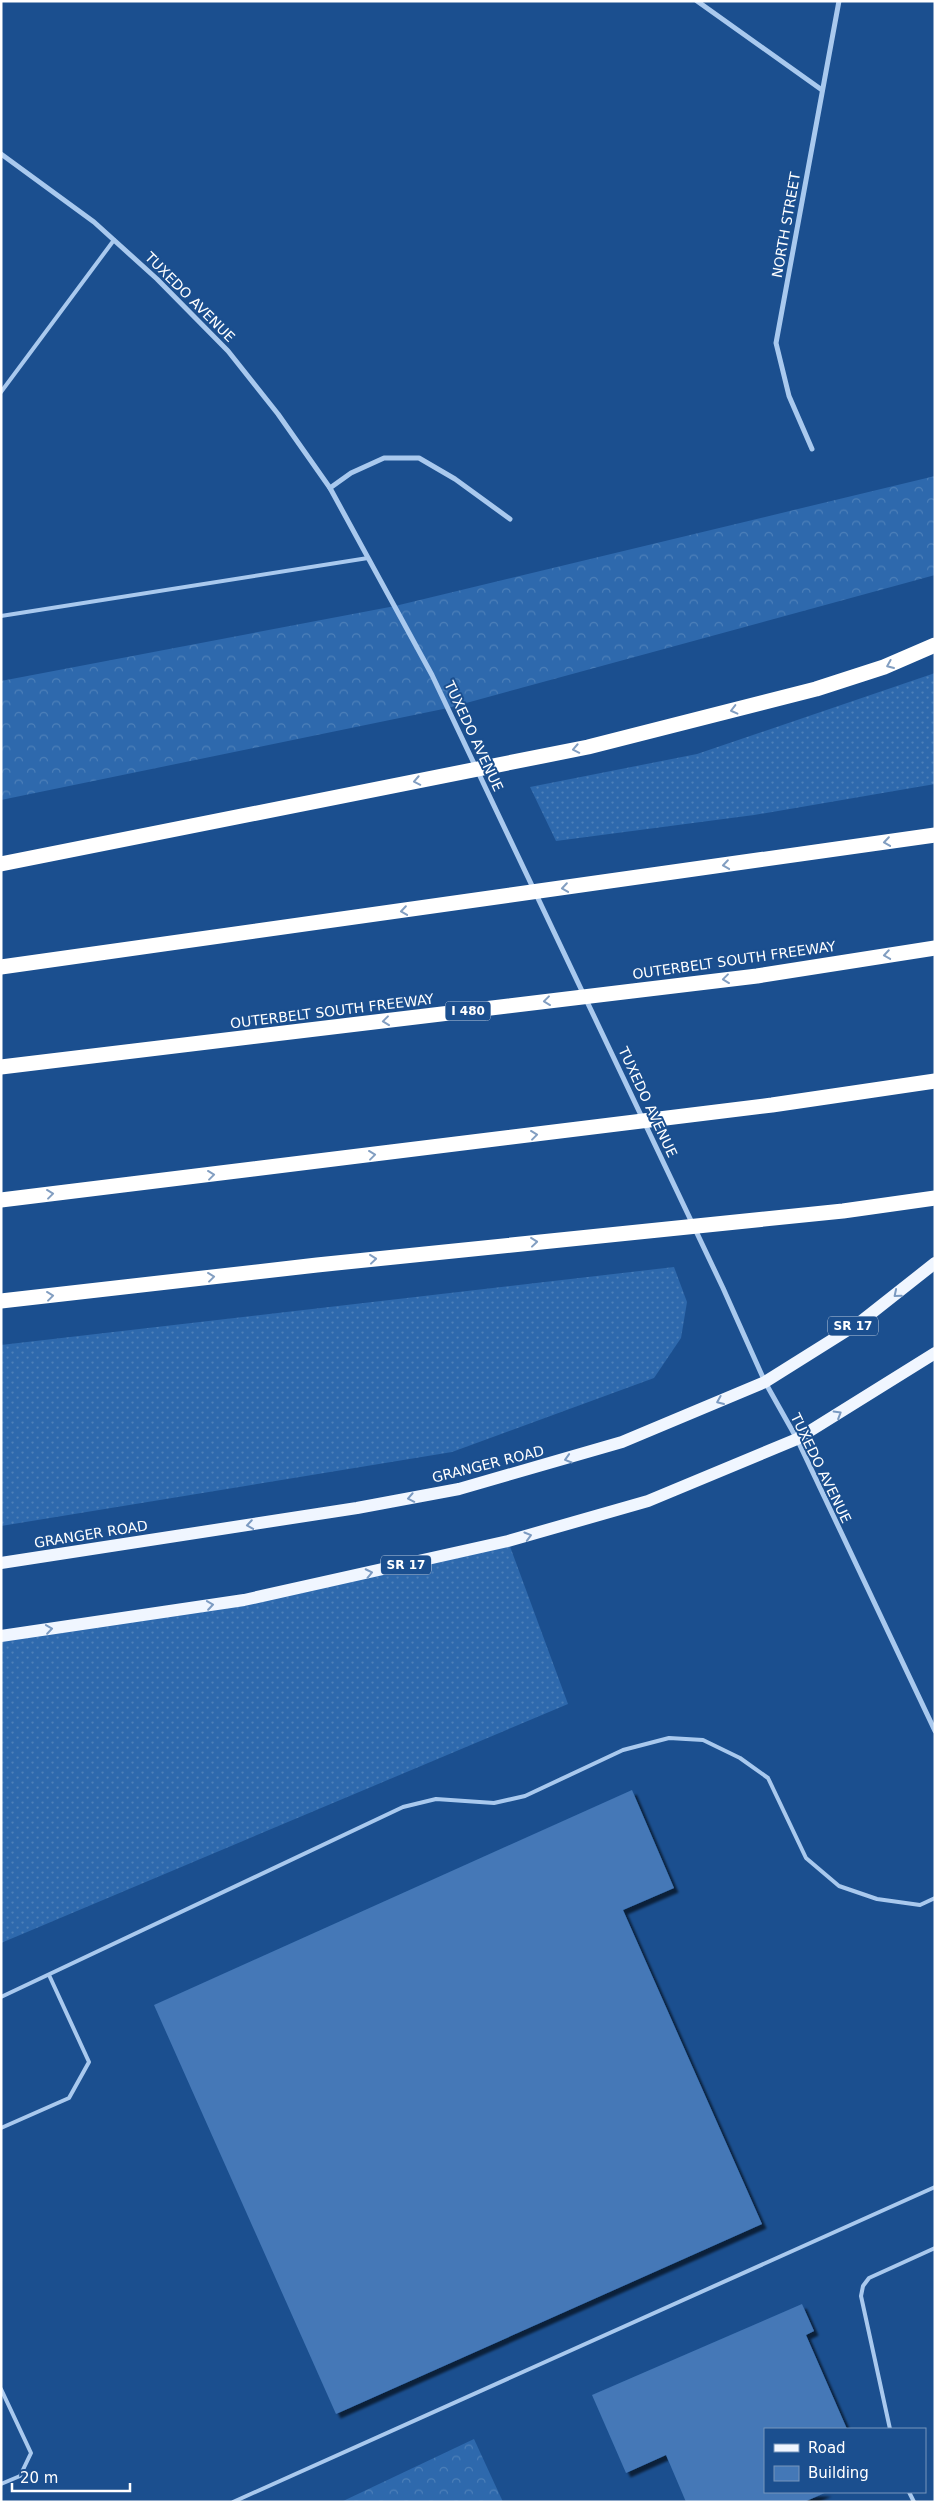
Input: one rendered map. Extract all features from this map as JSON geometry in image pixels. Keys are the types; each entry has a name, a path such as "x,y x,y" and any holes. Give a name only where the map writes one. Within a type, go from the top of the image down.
{"highway":[{"path":"1,864 588,746 816,689 884,667 935,645"},
{"path":"1,968 935,835"},
{"name":"OUTERBELT SOUTH FREEWAY","path":"1,1067 748,977 935,948"},
{"path":"1,1200 772,1105 935,1081"},
{"path":"1,1301 317,1265 833,1212 935,1198"}],"main road":[{"name":"GRANGER ROAD","path":"1,1563 347,1510 459,1489 622,1442 765,1382 859,1323 935,1263"},
{"name":"SR 17","path":"1,1636 244,1600 508,1541 648,1501 797,1439 935,1353"}],"street":[{"path":"697,1 822,90"},
{"name":"NORTH STREET","path":"812,449 790,396 776,343 839,1"},
{"name":"TUXEDO AVENUE","path":"1,154 94,222 157,279 228,351 278,414 330,488 432,675 723,1288 765,1382 797,1439 935,1731"},
{"path":"330,488 351,473 384,458 419,458 454,479 510,520"}],"lane":[{"path":"1,392 114,240"},
{"path":"1,616 368,558"},
{"path":"1,1997 403,1807 436,1799 494,1803 525,1796 623,1750 669,1738 703,1740 740,1758 768,1778 806,1858 839,1886 877,1899 920,1905 935,1898"},
{"path":"1,2128 69,2098 89,2062 49,1975"},
{"path":"233,2502 935,2187"},
{"path":"890,2428 861,2296 863,2286 869,2278 935,2248"},
{"path":"1,2389 31,2453 20,2476 1,2484"}],"green space":[{"path":"935,476 935,575 448,708 1,800 1,681 395,606"},
{"path":"935,673 935,784 754,815 556,841 530,787 697,754"},
{"path":"674,1267 687,1302 681,1338 654,1378 452,1452 1,1526 1,1345"},
{"path":"508,1541 568,1704 1,1943 1,1636 244,1600"},
{"path":"474,2439 503,2502 341,2502"}],"building":[{"path":"632,1790 674,1888 623,1910 762,2224 336,2414 154,2005"},
{"path":"802,2304 814,2331 806,2335 847,2428 764,2428 764,2493 825,2493 804,2502 686,2502 666,2455 626,2473 592,2395"}]}
